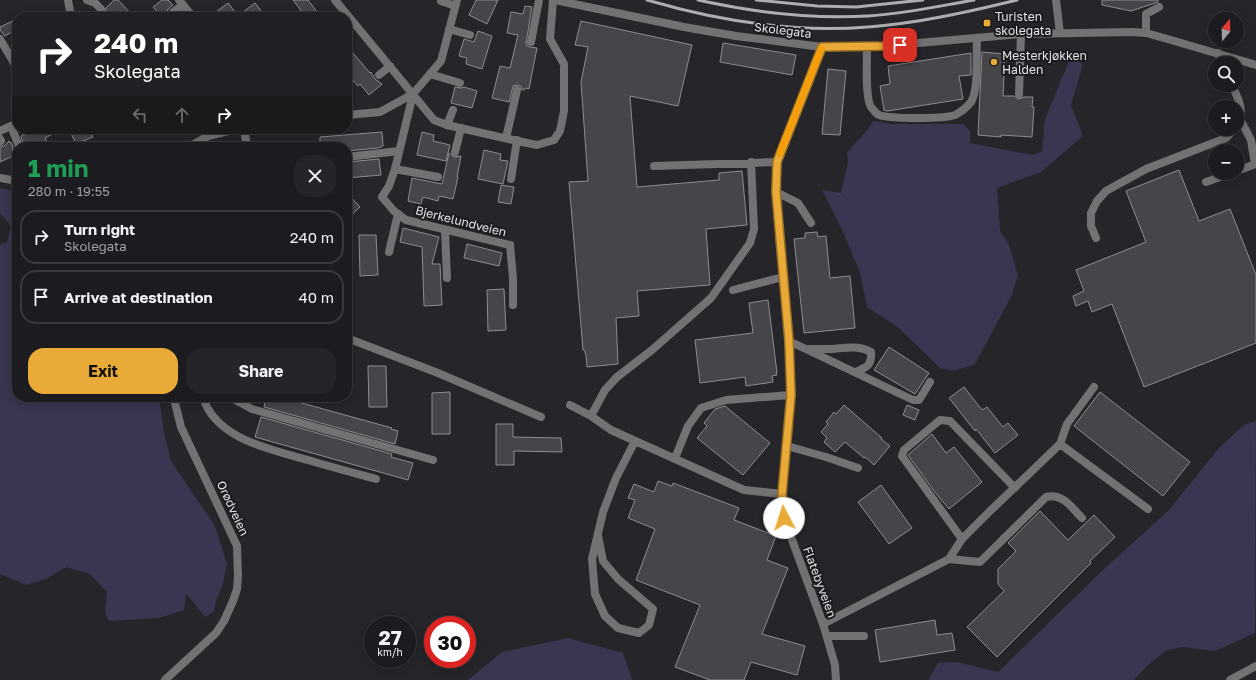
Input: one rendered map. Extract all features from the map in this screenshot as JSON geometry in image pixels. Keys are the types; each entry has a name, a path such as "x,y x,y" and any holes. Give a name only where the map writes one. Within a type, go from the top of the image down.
{"street":[{"path":"68,0 70,12"},
{"path":"88,0 95,3 101,9"},
{"path":"335,0 345,12"},
{"path":"531,42 539,0"},
{"path":"352,20 434,120 446,125 537,145 554,140 560,131 564,111 564,64 550,38 554,0"},
{"name":"Skolegata","path":"554,0 684,27 736,36 822,47 884,46 1022,34 1146,34 1256,64"},
{"path":"1056,0 1060,33"},
{"path":"441,1 456,3"},
{"path":"173,12 181,2 189,12"},
{"name":"Bjerkelundveien","path":"456,3 441,61 413,94 395,169 389,186 382,197 398,214 406,220 510,245 513,278 513,305"},
{"path":"1146,34 1146,14 1159,7"},
{"path":"449,29 470,35"},
{"path":"1019,94 1022,34"},
{"path":"0,39 12,59"},
{"path":"867,47 867,96 870,106 878,115 928,118 954,115 966,108 972,101 976,91 977,39"},
{"name":"Flatebyveien","path":"822,47 777,162 776,192 789,341 791,395 782,494 784,518 827,636 835,665 836,680"},
{"path":"379,75 390,66"},
{"path":"430,74 460,82"},
{"path":"506,138 517,90"},
{"path":"352,115 380,112 413,94"},
{"path":"446,125 453,110"},
{"path":"0,130 12,125"},
{"path":"455,152 461,128"},
{"path":"1244,129 1252,140 1255,164 1244,168"},
{"path":"198,142 208,136 216,134"},
{"path":"1096,238 1091,226 1091,213 1097,201 1106,191 1146,169 1228,136"},
{"path":"511,179 520,141"},
{"path":"352,157 399,151"},
{"path":"591,416 605,390 617,377 652,350 711,298 750,243 754,229 751,162"},
{"path":"654,166 777,162"},
{"path":"395,169 438,177"},
{"path":"0,178 12,181"},
{"path":"1206,182 1212,180"},
{"path":"776,192 798,203 811,223"},
{"path":"389,252 398,214"},
{"path":"445,230 447,278"},
{"path":"733,290 783,277"},
{"path":"352,340 438,373 541,417"},
{"path":"789,341 913,400 919,400 930,382"},
{"path":"806,349 850,347 864,348 871,352 872,360 866,368 856,372"},
{"path":"823,624 949,559 962,539 1060,444 1067,424 1094,387"},
{"path":"675,458 688,426 701,408 726,400 791,395"},
{"name":"Orødveien","path":"165,680 216,633 224,621 233,602 237,590 238,576 237,546 181,427 175,402"},
{"path":"204,402 214,419 236,436 258,446 376,479"},
{"path":"238,402 252,409 328,432 433,460"},
{"path":"570,405 591,416 612,430 744,490 782,494"},
{"path":"962,539 902,456 904,450 940,420 950,421 1015,488"},
{"path":"598,536 604,561 618,579 652,609 649,625 639,633 618,628 605,616 595,594 592,559 603,512 616,478 635,441"},
{"path":"1060,444 1148,509"},
{"path":"787,446 858,468"},
{"path":"949,559 980,562 1046,497 1053,496 1063,498 1082,518"},
{"path":"827,636 864,636"},
{"path":"1234,679 1256,666"}],"shaded area":[{"path":"1081,58 1082,68 1071,105 1083,136 1041,172 997,188 1000,231 1009,245 1018,275 1012,295 975,364 954,371 940,368 899,328 867,307 860,272 843,232 822,190 841,193 848,162 847,153 868,130 873,121 892,124 963,124 970,131 970,143 1033,155 1042,151 1045,119 1070,59"},
{"path":"0,188 12,191 12,402 160,402 164,432 171,461 215,526 227,564 222,587 217,598 214,611 205,617 186,593 184,610 158,618 109,621 105,613 107,592 90,574 66,567 46,579 26,585 0,574 0,245 7,242 11,226 0,213"},
{"path":"1256,421 1255,633 1215,651 1183,647 1167,650 1148,665 1134,680 928,680 938,663 957,662 998,672 1104,569 1169,510 1219,448 1244,425"},
{"path":"568,638 623,653 632,680 468,680 502,652"}],"building":[{"path":"114,0 118,0 129,12 107,12 106,8"},
{"path":"162,0 168,0 173,5 167,12 158,12 153,7"},
{"path":"293,0 308,0 317,12 302,12"},
{"path":"476,0 498,0 487,24 469,15"},
{"path":"1102,0 1158,0 1158,2 1131,11 1102,5"},
{"path":"228,3 235,12 216,12"},
{"path":"255,3 262,12 243,12"},
{"path":"525,6 532,7 526,43 527,46 537,48 529,89 525,88 522,90 521,86 513,86 509,102 492,98 500,66 510,68 518,35 507,33 511,12 523,14"},
{"path":"12,21 12,32 5,36 0,30 0,27"},
{"path":"581,21 692,45 678,106 630,96 637,187 719,180 719,173 742,171 747,225 706,229 710,285 637,291 639,316 616,318 618,364 587,367 586,355 583,350 569,182 588,181 581,82 588,47 575,45"},
{"path":"478,31 492,36 482,69 466,64 467,58 459,56 464,39 474,42"},
{"path":"723,43 796,55 792,75 720,62"},
{"path":"352,52 370,73 371,72 375,79 382,84 369,95 360,84 358,86 352,79"},
{"path":"982,52 1005,54 1003,96 1014,96 1018,99 1033,97 1032,107 1034,107 1032,137 978,135"},
{"path":"971,53 971,75 959,76 963,99 887,111 884,110 880,86 890,84 888,66"},
{"path":"828,69 846,71 840,135 822,134"},
{"path":"455,87 464,87 477,91 472,108 451,103"},
{"path":"382,132 383,146 378,148 352,151 352,142 320,142 320,137"},
{"path":"422,132 434,135 433,141 450,145 446,161 417,155"},
{"path":"25,134 53,134 45,138 47,142 23,142 21,136"},
{"path":"71,134 92,134 93,137 81,142 75,142"},
{"path":"9,141 10,143 11,142 12,156 0,162 0,146 4,146"},
{"path":"484,150 501,154 500,160 508,161 503,184 478,179"},
{"path":"449,153 454,157 461,156 453,199 439,196 438,201 423,197 421,204 408,201 412,178 442,184"},
{"path":"379,159 381,175 352,178 352,162"},
{"path":"1179,170 1199,221 1230,209 1256,275 1256,343 1144,387 1112,304 1092,312 1088,301 1076,306 1073,296 1084,291 1076,270 1146,242 1126,191"},
{"path":"501,185 514,187 511,204 498,202"},
{"path":"352,198 360,207 352,214"},
{"path":"403,228 439,237 432,264 440,264 442,305 424,306 422,247 400,242"},
{"path":"817,232 818,237 826,236 830,278 850,276 855,328 804,333 794,239 805,238 805,233"},
{"path":"359,235 376,235 378,275 360,276"},
{"path":"467,244 502,253 499,266 464,258"},
{"path":"504,289 506,330 488,331 487,290"},
{"path":"768,300 777,373 777,375 772,376 773,382 746,386 745,377 700,383 695,340 753,333 749,303"},
{"path":"889,347 929,373 915,394 874,370"},
{"path":"368,366 386,366 387,407 369,407"},
{"path":"964,387 982,410 987,407 1003,427 1008,423 1018,435 995,453 976,429 975,431 949,398"},
{"path":"450,392 450,434 432,434 432,393"},
{"path":"1100,392 1190,462 1163,496 1074,426"},
{"path":"265,402 298,402 392,428 391,429 398,431 395,444 264,407"},
{"path":"844,405 890,446 874,465 845,442 835,452 824,442 827,438 821,432 828,424 826,422 834,412 836,414"},
{"path":"907,405 919,410 915,420 903,415"},
{"path":"725,406 770,443 743,475 697,438 707,426 704,423 715,409"},
{"path":"261,417 392,454 391,457 413,463 408,480 255,437"},
{"path":"496,424 513,424 513,437 561,438 562,452 514,451 514,465 496,465"},
{"path":"932,434 946,453 954,447 982,482 949,509 908,455"},
{"path":"658,481 672,486 673,483 739,508 734,520 776,536 767,560 788,568 762,634 805,646 797,675 751,662 744,680 710,680 675,667 700,605 636,580 655,529 628,518 635,500 628,498 634,484 654,492"},
{"path":"881,485 912,528 889,544 858,502"},
{"path":"1040,511 1068,540 1094,515 1115,537 997,657 967,627 1004,591 998,584 998,569 1016,551 1008,543"},
{"path":"935,620 937,635 952,633 955,650 880,662 875,630"}],"railway":[{"path":"647,0 702,14 757,24 812,28 868,27 925,20 1017,0"},
{"path":"698,0 783,14 847,17 895,14 974,0"},
{"path":"756,0 817,6 856,7 923,0"}],"slow traffic":[{"path":"780,153 821,49"}],"place":[{"name":"Turisten skolegata","path":"987,23"},
{"name":"Mesterkjøkken Halden","path":"994,62"}],"route":[{"path":"784,518 782,494 791,395 789,341 776,192 777,162 822,47 900,45"}]}
